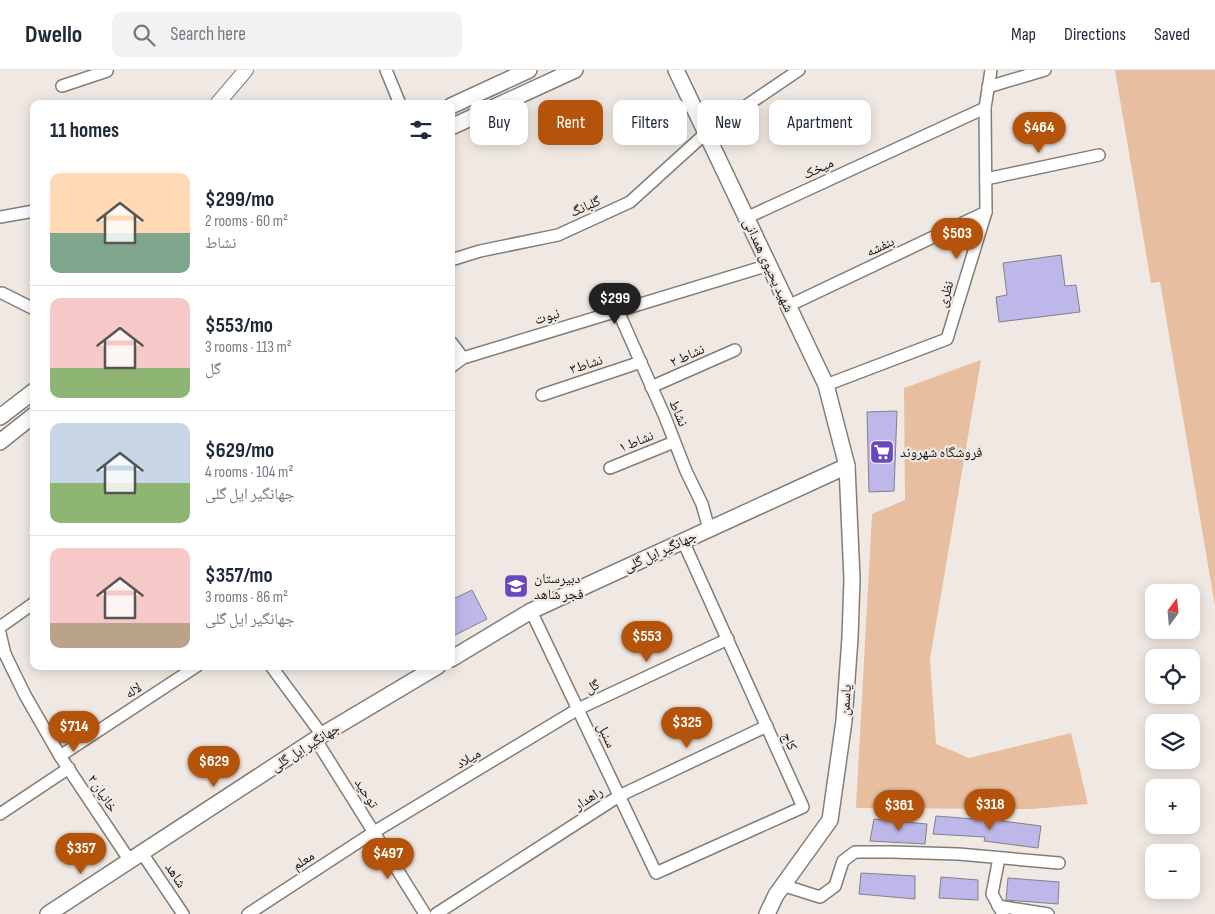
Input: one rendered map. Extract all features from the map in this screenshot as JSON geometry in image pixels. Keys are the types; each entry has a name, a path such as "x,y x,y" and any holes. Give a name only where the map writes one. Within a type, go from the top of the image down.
{"main road":[{"path":"455,104 529,70"},
{"path":"455,125 575,70"},
{"name":"شهید یحیوی همدانی","path":"676,70 697,114"},
{"name":"شهید یحیوی همدانی","path":"712,145 826,385 847,466"},
{"path":"0,417 30,394"},
{"path":"0,442 30,418"},
{"name":"جهانگیر ایل گلی","path":"455,656 531,611 847,466"},
{"name":"یاسمن","path":"767,914 782,885 830,820 844,721 850,638 852,579 847,466"},
{"name":"جهانگیر ایل گلی","path":"48,914 319,738 431,670"}],"street":[{"path":"220,100 246,70"},
{"path":"386,70 398,100"},
{"name":"گلبانگ","path":"755,100 799,70"},
{"name":"نظری","path":"826,385 947,338 986,212 985,108 991,70"},
{"path":"988,87 1045,70"},
{"path":"62,86 85,74 106,71"},
{"name":"میخک","path":"746,218 985,108"},
{"name":"گلبانگ","path":"455,259 480,251 558,235 630,202 697,141"},
{"path":"986,179 1099,155"},
{"path":"0,217 30,212"},
{"name":"بنفشه","path":"788,306 986,212"},
{"name":"نبوت","path":"455,364 463,358 769,265"},
{"path":"2,293 30,308"},
{"name":"نشاط","path":"618,310 686,471 702,504 709,528"},
{"path":"455,347 463,358"},
{"name":"نشاط ۲","path":"651,387 735,350"},
{"name":"نشاط۳","path":"542,395 640,362"},
{"name":"نشاط ۱","path":"610,468 674,442"},
{"name":"کاج","path":"656,873 803,807 683,540"},
{"path":"0,627 30,606"},
{"name":"سنبل","path":"531,611 656,873"},
{"name":"خانیان ۲","path":"0,633 2,655 60,756 136,857"},
{"name":"گل","path":"578,710 728,639"},
{"name":"لاله","path":"60,756 191,670"},
{"name":"توحید","path":"274,670 319,738 425,914"},
{"name":"میلاد","path":"374,832 578,710"},
{"name":"راهدار","path":"436,914 619,796 767,726"},
{"path":"0,814 69,768"},
{"name":"معلم","path":"248,914 374,832"},
{"path":"782,885 820,897 835,886 843,861 855,852 958,854 1059,863"},
{"name":"شاهد","path":"136,857 184,914"},
{"path":"999,858 992,894 1001,910 1048,914"}],"shaded area":[{"path":"1115,70 1215,70 1215,606 1160,282 1151,283"},
{"path":"981,360 930,659 936,744 969,758 1071,733 1088,804 1032,809 856,808 872,514 905,500 904,388"}],"building":[{"path":"1061,255 1065,286 1076,285 1080,312 999,322 996,297 1007,295 1003,263"},
{"name":"فروشگاه شهروند","path":"897,411 894,491 869,492 867,412"},
{"path":"472,590 487,619 455,635 455,598"},
{"path":"936,816 987,819 1041,826 1038,848 984,841 985,837 933,834"},
{"path":"874,819 927,824 925,844 870,841"},
{"path":"861,873 915,876 915,899 859,894"},
{"path":"941,877 978,880 978,900 939,898"},
{"path":"1008,878 1059,882 1058,904 1006,900"}],"place":[{"name":"فروشگاه شهروند","path":"882,452"},
{"name":"دبیرستان فجر شاهد","path":"516,586"}]}
